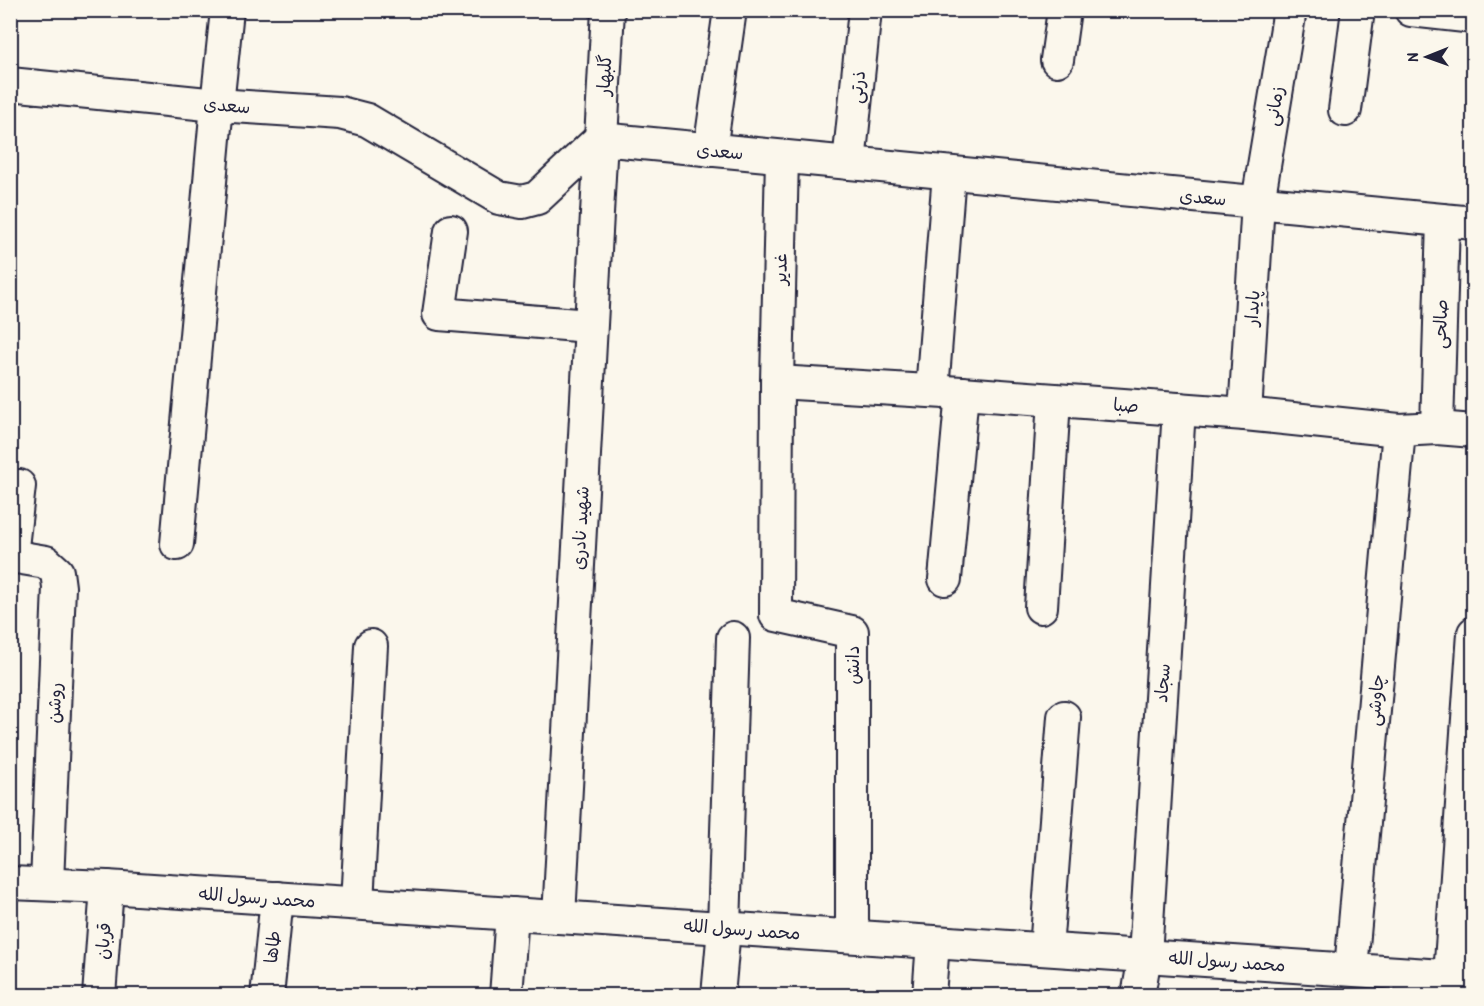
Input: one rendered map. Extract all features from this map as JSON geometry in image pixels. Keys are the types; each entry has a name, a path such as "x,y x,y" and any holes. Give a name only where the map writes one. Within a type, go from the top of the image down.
{"street":[{"path":"177,544 227,10"},
{"name":"گلبهار","path":"600,139 608,10"},
{"path":"710,150 730,10"},
{"name":"ذرتی","path":"849,163 865,10"},
{"path":"1057,60 1064,10"},
{"name":"زمانی","path":"1258,202 1290,10"},
{"path":"1345,110 1358,10"},
{"path":"1411,10 1473,17"},
{"name":"سعدی","path":"10,84 217,105 340,113 367,120 499,198 522,202 537,198 600,139 1458,221"},
{"name":"شهید نادری","path":"559,917 600,139"},
{"name":"غدیر","path":"777,382 782,157"},
{"path":"945,579 949,173"},
{"name":"پایدار","path":"1245,414 1258,202"},
{"name":"صالحی","path":"1437,428 1458,221"},
{"path":"451,231 439,314 590,326"},
{"name":"صبا","path":"777,382 1245,414 1399,430 1437,428 1473,431"},
{"name":"دانش","path":"777,382 776,615 852,632 852,936"},
{"path":"1041,607 1054,400"},
{"name":"سجاد","path":"1137,996 1145,956 1179,409"},
{"name":"چاوشی","path":"1369,979 1399,430"},
{"path":"11,556 19,486"},
{"name":"روشن","path":"11,556 46,562 57,572 59,587 47,884"},
{"path":"1462,977 1473,633"},
{"path":"718,996 724,928 732,638"},
{"path":"357,903 371,646"},
{"path":"1046,950 1064,717"},
{"name":"محمد رسول الله","path":"10,883 357,903 1145,956 1369,979 1462,977"},
{"name":"قربان","path":"99,996 107,887"},
{"name":"طاها","path":"267,996 277,898"},
{"path":"506,996 512,914"},
{"path":"929,996 933,942"}]}
